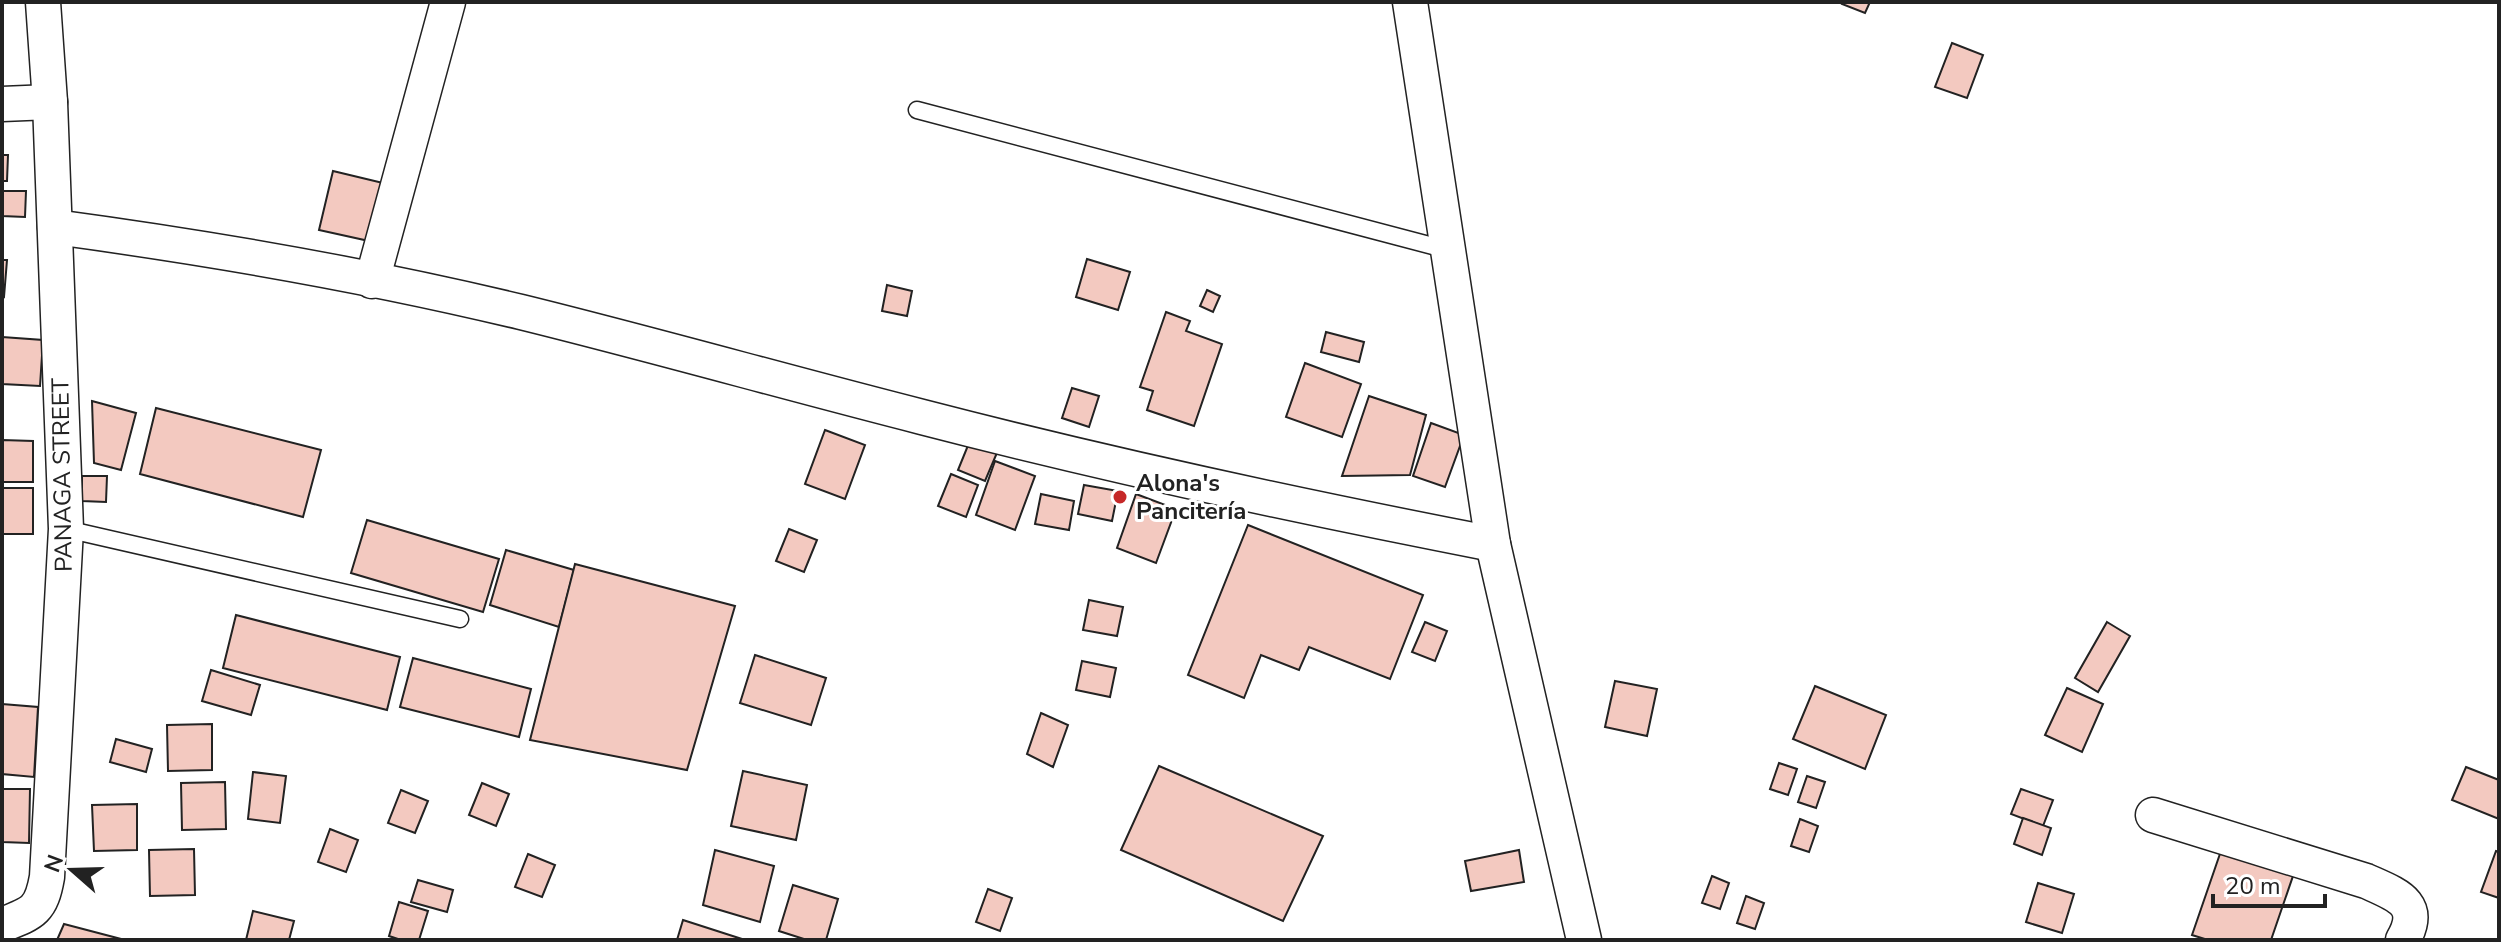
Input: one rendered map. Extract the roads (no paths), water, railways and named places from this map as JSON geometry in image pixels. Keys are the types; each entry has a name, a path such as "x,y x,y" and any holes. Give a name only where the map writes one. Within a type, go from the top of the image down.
{"street":[{"name":"PANAGA STREET","path":"2,925 27,915 43,898 47,877 66,529 50,102 43,2"},
{"path":"372,281 448,2"},
{"path":"1410,2 1493,544 1584,940"},
{"path":"2,104 50,102"},
{"path":"55,227 182,244 520,312 942,422 1337,514 1493,544"},
{"path":"2153,815 2366,881 2390,892 2404,900 2411,912 2411,922 2403,940"}],"lane":[{"path":"917,110 1448,250"},
{"path":"66,529 460,619"}],"place":[{"name":"Alona's Pancitería","path":"1120,497"}]}
